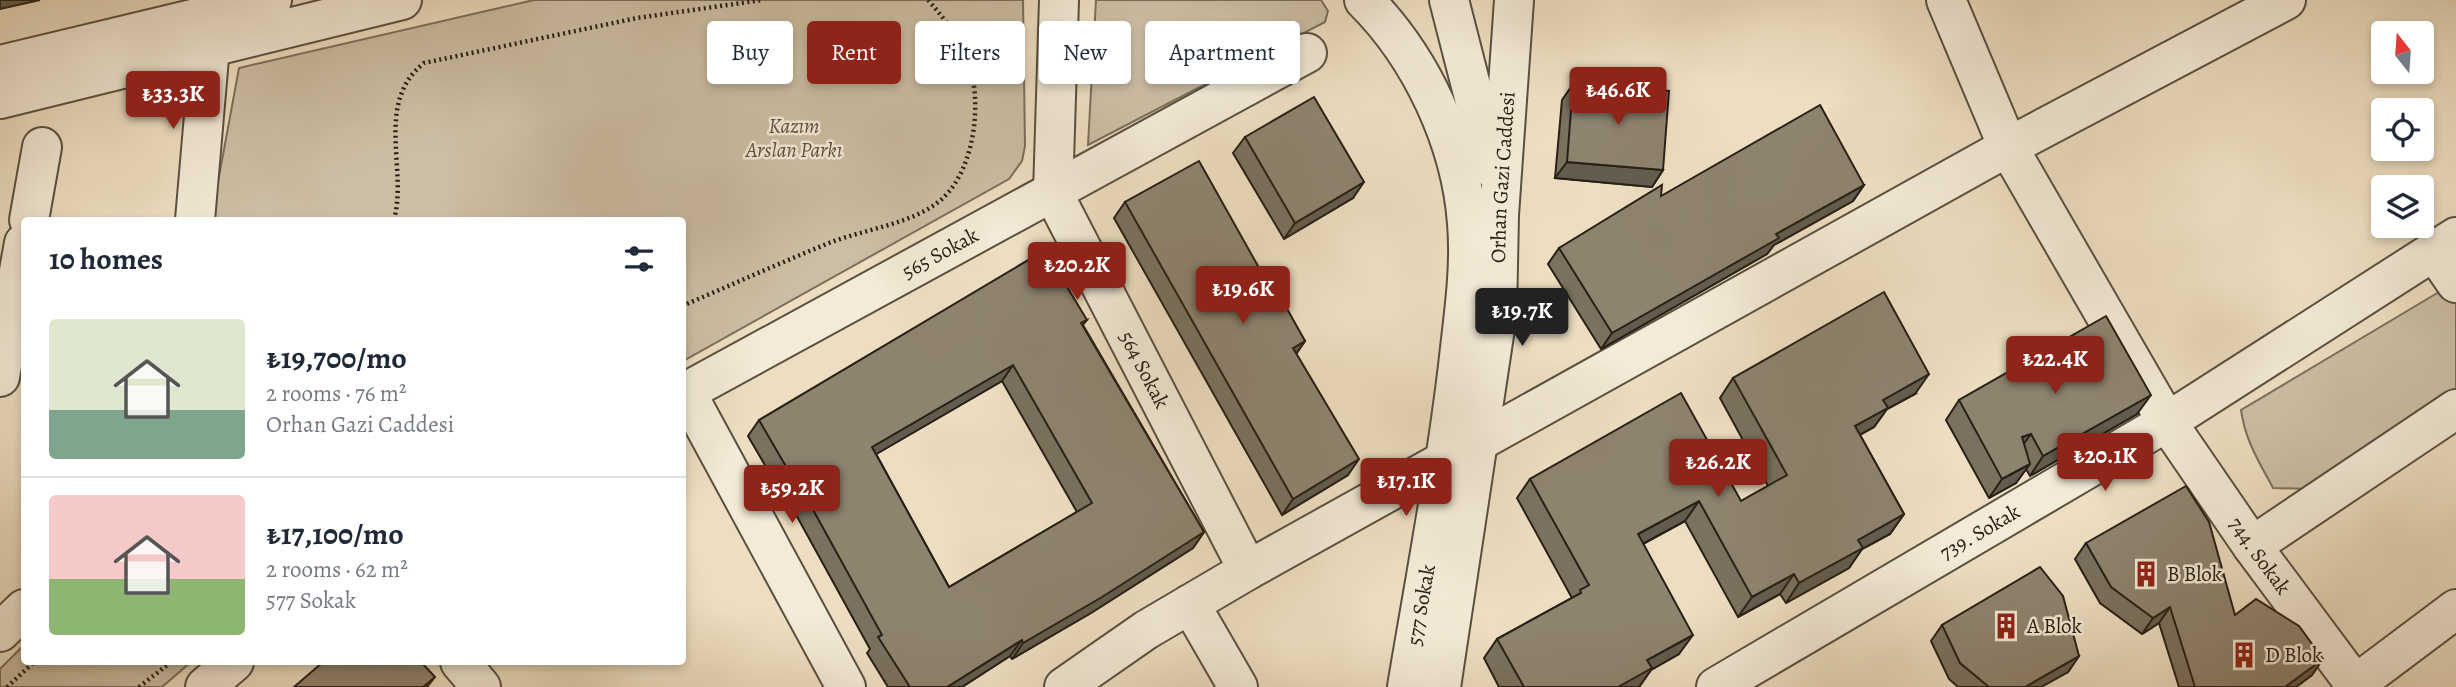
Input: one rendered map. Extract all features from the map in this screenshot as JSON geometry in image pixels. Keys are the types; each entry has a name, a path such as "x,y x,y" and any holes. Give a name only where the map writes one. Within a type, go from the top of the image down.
{"street":[{"path":"0,65 223,6 272,0"},
{"path":"0,99 402,0"},
{"name":"564 Sokak","path":"1059,0 1053,192 1248,569"},
{"name":"577 Sokak","path":"1364,0 1379,15 1413,64 1449,138 1467,222 1469,260 1459,357 1462,450 1407,687"},
{"path":"1449,0 1485,138 1499,215"},
{"name":"Orhan Gazi Caddesi","path":"1441,687 1462,450 1497,315 1499,215 1514,0"},
{"name":"744. Sokak","path":"1946,0 2008,147 2167,422 2252,546 2355,686"},
{"path":"1064,687 1146,630 1248,569 2008,147 2286,0"},
{"path":"195,217 209,46"},
{"name":"565 Sokak","path":"686,392 1307,53"},
{"path":"30,217 42,147"},
{"path":"2445,244 2456,283"},
{"name":"739. Sokak","path":"1716,687 2167,422 2445,244"},
{"path":"0,377 21,260"},
{"path":"686,397 846,687"},
{"path":"2252,546 2456,409"},
{"path":"1190,604 1238,687"},
{"path":"2355,686 2456,609"},
{"path":"0,632 21,612"},
{"path":"205,687 231,665"},
{"path":"463,665 481,687"}],"path":[{"path":"394,217 399,96 409,76 425,63 637,18 762,0"},
{"path":"686,304 831,242 920,212 943,198 963,170 974,120 973,78 966,56 944,18 928,0"},
{"path":"7,687 31,665"},
{"path":"139,687 167,665"}],"green space":[{"name":"Kazım Arslan Parkı","path":"534,0 1023,0 1023,21 915,21 915,84 1024,84 1025,146 1022,161 1009,179 686,359 686,217 212,217 239,68"},
{"path":"1096,0 1321,0 1328,11 1325,22 1300,35 1300,21 1145,21 1145,84 1206,84 1088,145 1091,84 1131,84 1131,21 1095,21"},
{"path":"2444,289 2456,293 2456,400 2310,489 2273,488 2249,441 2241,410"},
{"path":"21,648 21,665 188,665 162,687 0,687 0,669"}],"building":[{"path":"1573,84 1669,91 1663,170 1567,162"},
{"path":"1314,97 1364,182 1295,223 1245,137"},
{"path":"1820,105 1864,185 1776,234 1779,238 1612,333 1559,248 1662,185 1661,196"},
{"path":"1199,161 1267,282 1271,280 1305,341 1293,348 1359,459 1293,499 1125,202"},
{"path":"1045,250 1087,320 1081,323 1204,532 1102,597 1023,643 1022,640 947,687 910,687 878,637 882,635 800,486 798,487 759,420","holes":["1013,365 1092,503 949,587 872,447"]},
{"path":"1884,292 1929,374 1883,400 1888,408 1855,426 1904,514 1858,540 1863,548 1799,583 1794,574 1752,597 1699,501 1638,534 1693,635 1647,660 1652,668 1618,687 1524,687 1497,639 1581,593 1580,590 1589,585 1530,479 1681,393 1741,501 1787,475 1733,378"},
{"path":"2106,316 2151,395 2043,456 2031,434 2022,437 2030,464 2002,479 1959,400"},
{"path":"2186,486 2209,522 2235,615 2256,599 2299,626 2323,659 2285,687 2195,687 2170,607 2153,618 2111,587 2086,543"},
{"name":"A Blok","path":"2040,567 2063,596 2079,656 2025,687 1989,687 1960,663 1942,625"},
{"path":"320,665 424,665 435,677 423,687 294,687"}],"place":[{"name":"B Blok","path":"2146,574"},
{"name":"A Blok","path":"2006,626"},
{"name":"D Blok","path":"2244,655"}]}
